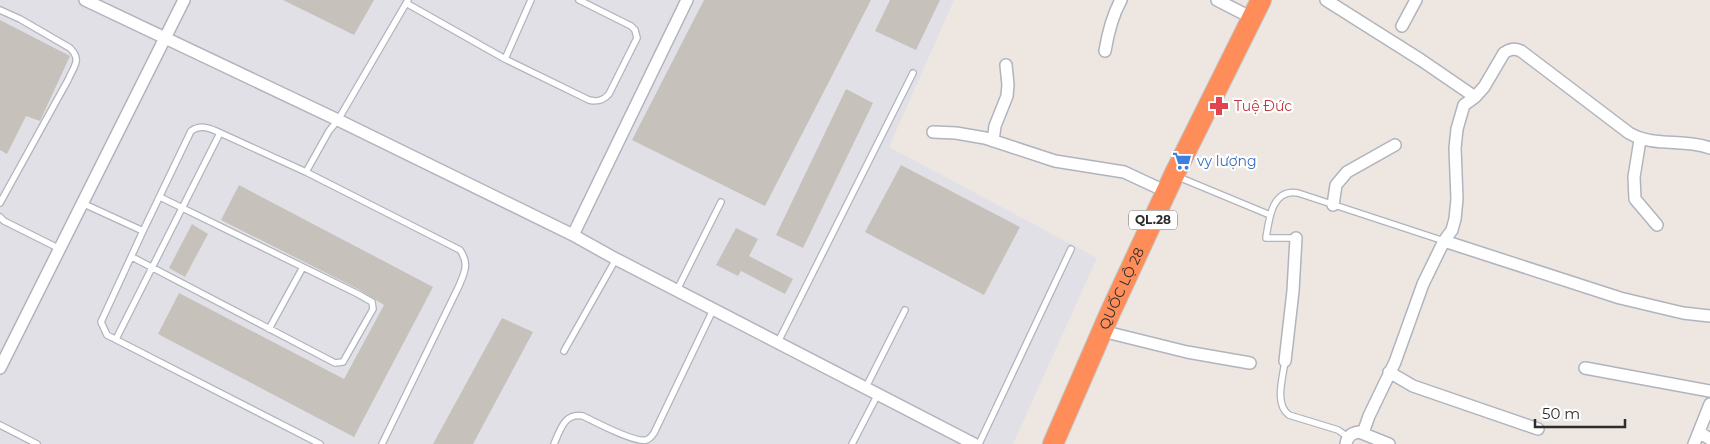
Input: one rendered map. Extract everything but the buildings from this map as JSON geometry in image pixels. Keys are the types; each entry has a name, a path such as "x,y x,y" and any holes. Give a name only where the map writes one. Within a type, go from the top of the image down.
{"highway":[{"name":"QUỐC LỘ 28","path":"1052,443 1171,184 1261,0"}],"street":[{"path":"85,0 338,120 573,235 616,260 974,444"},
{"path":"0,368 184,0"},
{"path":"573,235 687,0"},
{"path":"1106,51 1110,26 1122,0"},
{"path":"1216,0 1252,18"},
{"path":"1326,0 1421,60 1475,97"},
{"path":"1402,26 1416,0"},
{"path":"1363,433 1395,362 1423,284 1456,219 1455,148 1457,129 1464,105 1484,87 1504,53 1510,49 1521,51 1640,140 1688,143 1710,148"},
{"path":"993,141 995,126 1007,96 1006,65"},
{"path":"934,132 956,133 993,141 1060,162 1124,172 1171,184"},
{"path":"1640,140 1634,177 1635,199 1657,224"},
{"path":"1334,205 1336,186 1347,172 1395,145"},
{"path":"1285,361 1293,291 1296,238"},
{"path":"1444,242 1620,298 1683,313 1710,316"},
{"path":"1102,331 1178,350 1250,363"},
{"path":"1585,368 1710,391"},
{"path":"1389,372 1413,386 1538,429"},
{"path":"1694,444 1710,404"},
{"path":"1347,440 1355,432 1363,433 1389,444"},
{"path":"1699,432 1710,439"}],"lane":[{"path":"506,59 531,0"},
{"path":"306,172 407,2 506,59 589,100 596,102 606,98 637,38 631,26 579,0"},
{"path":"0,10 20,19 70,48 76,54 77,60 68,80 0,203"},
{"path":"778,342 913,73"},
{"path":"320,444 107,335 101,322 191,131 195,128 207,127 306,172 460,250 466,259 466,266 458,288 382,444"},
{"path":"116,339 220,133"},
{"path":"1171,184 1270,215"},
{"path":"1296,238 1266,238 1270,215 1280,195 1289,191 1444,242"},
{"path":"132,257 151,269 335,363 343,362 373,308 372,302 358,294 160,197"},
{"path":"677,290 722,202"},
{"path":"82,203 143,231"},
{"path":"0,217 4,221 60,249"},
{"path":"980,444 1071,249"},
{"path":"564,351 616,260"},
{"path":"269,330 302,267"},
{"path":"554,444 563,424 571,416 576,415 583,416 626,436 643,441 650,438 713,310"},
{"path":"866,387 904,310"},
{"path":"1285,361 1280,402 1283,411 1296,418 1338,430 1347,440"},
{"path":"852,444 878,394"},
{"path":"0,425 37,444"}],"shaded area":[{"path":"0,0 954,0 889,147 1097,258 1013,444 0,444"}],"place":[{"name":"Tuệ Đức","path":"1219,106"},
{"name":"vy lượng","path":"1182,161"}]}
